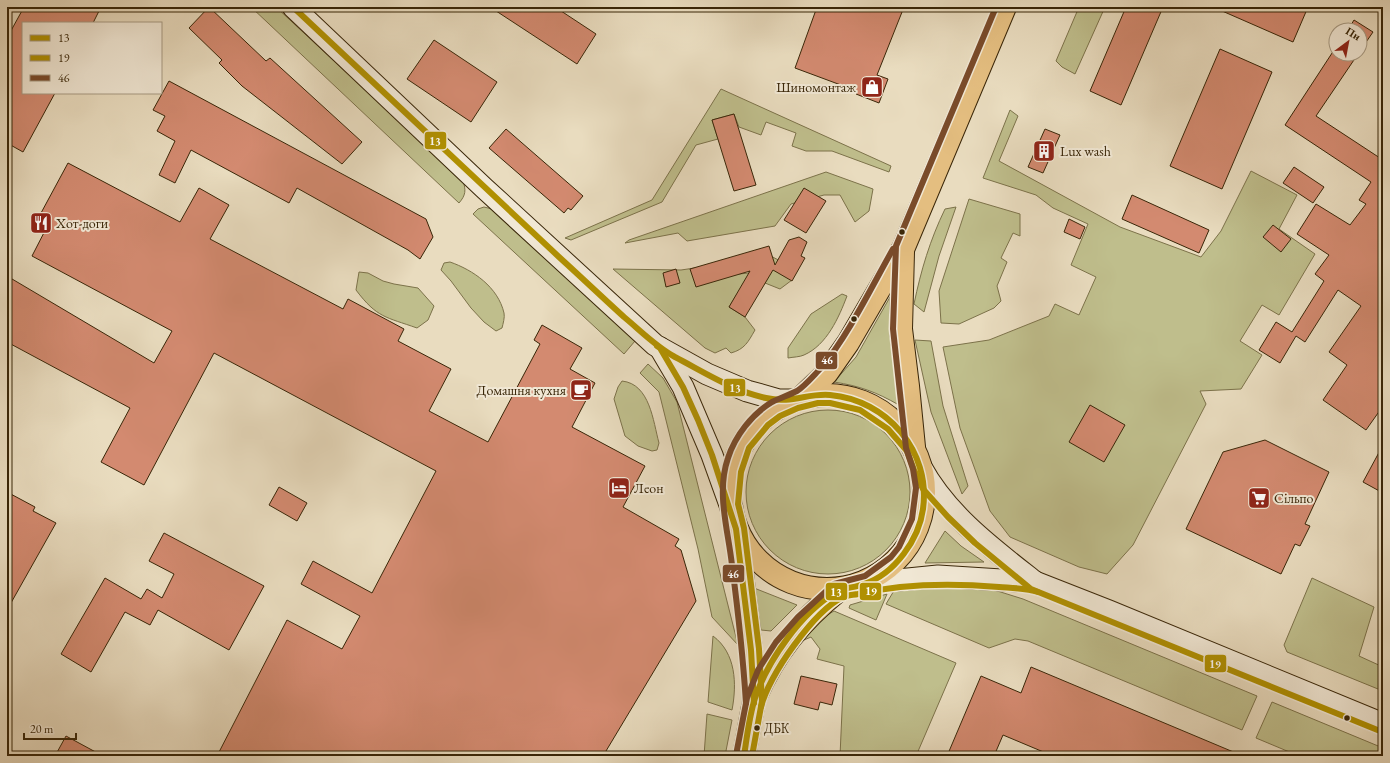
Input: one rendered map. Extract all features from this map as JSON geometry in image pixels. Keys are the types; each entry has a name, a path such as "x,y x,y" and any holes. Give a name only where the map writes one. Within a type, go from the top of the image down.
{"main road":[{"path":"294,7 484,188 660,348 707,374 747,391 778,400 830,395 863,402 894,423 914,447"},
{"path":"730,505 732,470 742,444 762,419 776,409 799,399 827,373 848,343 904,247 1005,7"},
{"path":"904,247 901,329 914,447 921,467 930,484 962,521 999,554 1035,582 1138,622 1383,724"},
{"path":"660,348 683,387 698,420 730,505 736,529 751,650 754,701"},
{"path":"868,583 896,563 914,536 920,521 923,505 924,488 921,467"},
{"path":"736,529 755,556 776,574 804,587 825,591 839,590 868,583 938,576 1035,582"},
{"path":"744,756 754,701 765,674 783,646 819,606 839,590"}],"shaded area":[{"path":"251,7 276,7 463,181 465,192 459,203"},
{"path":"1079,7 1105,7 1075,74 1062,67 1056,61"},
{"path":"721,89 891,166 889,172 832,151 806,151 792,146 796,133 766,122 761,135 739,127 734,114 712,120 718,139 696,145 662,202 571,240 565,238 652,200"},
{"path":"1010,110 1018,116 999,161 1120,227 1201,257 1221,231 1251,171 1297,195 1279,229 1315,254 1279,315 1262,305 1240,341 1262,355 1241,389 1200,391 1206,404 1133,545 1107,574 1079,567 1010,537 990,511 960,428 943,347 989,340 1049,316 1055,304 1079,315 1096,277 1071,265 1088,224 1053,208 1036,195 983,178"},
{"path":"826,172 873,189 869,211 855,222 840,195 824,195 791,204 775,226 687,241 678,233 625,243 629,240"},
{"path":"969,199 1020,214 1020,236 1013,233 1001,258 1007,262 997,286 1001,301 994,308 959,324 941,323 939,291"},
{"path":"484,207 492,209 635,341 624,354 473,214 478,209"},
{"path":"956,207 939,256 924,312 914,304 926,255 945,209"},
{"path":"767,254 784,263 792,280 780,289 765,283 737,294 729,307 745,317 755,330 743,347 731,353 726,348 715,353 705,348 613,269 681,270 735,262 739,274 749,273 754,263"},
{"path":"450,262 459,265 476,275 496,295 504,313 502,328 496,331 484,322 441,270 444,263"},
{"path":"359,272 368,273 383,281 394,284 418,288 434,306 428,320 417,328 390,319 376,311 356,290"},
{"path":"842,294 847,296 836,321 826,337 819,345 804,355 788,358 788,348 811,314"},
{"path":"890,297 890,335 899,405 868,390 852,385 834,382 856,357"},
{"path":"915,340 931,341 943,406 968,486 962,494 931,412"},
{"path":"648,364 663,378 677,402 738,645 712,617 698,549 659,392 640,373"},
{"path":"622,381 639,389 649,405 659,443 657,450 652,451 638,446 625,436 614,399 618,387"},
{"path":"820,410 836,410 859,416 874,424 886,434 896,446 904,461 910,484 910,500 904,523 896,538 886,550 874,560 859,568 836,574 820,574 797,568 782,560 770,550 760,538 750,516 746,500 746,484 752,461 760,446 770,434 782,424 804,414"},
{"path":"945,531 961,546 984,562 925,563"},
{"path":"1312,578 1374,607 1359,656 1383,667 1383,686 1378,689 1287,652 1284,645"},
{"path":"935,586 991,589 1023,599 1257,696 1242,730 1028,641 1015,639 989,648 886,604 895,589"},
{"path":"754,588 797,605 771,631 761,630"},
{"path":"887,594 876,620 849,608 850,605"},
{"path":"834,611 956,663 916,756 876,756 868,753 866,756 840,756 844,666 817,659 820,649 811,637 797,643 804,629"},
{"path":"713,636 721,643 726,651 733,670 734,700 732,710 708,702"},
{"path":"1272,702 1383,748 1383,756 1299,756 1256,738"},
{"path":"707,714 732,720 725,756 704,756"}],"building":[{"path":"24,7 101,7 94,22 22,22 22,94 54,94 23,152 7,143 7,38"},
{"path":"209,7 266,61 270,58 362,142 342,164 242,86 219,63 222,60 189,28"},
{"path":"490,7 555,7 596,34 577,64"},
{"path":"817,7 904,7 877,75 888,79 879,103 856,94 857,91 795,68"},
{"path":"1126,7 1163,7 1121,105 1090,91"},
{"path":"1213,7 1308,7 1293,42"},
{"path":"1368,29 1373,32 1368,39"},
{"path":"434,40 497,82 471,122 407,79"},
{"path":"1220,49 1272,72 1222,189 1170,166"},
{"path":"1328,59 1328,62 1353,62 1316,116 1383,160 1383,406 1366,430 1323,400 1347,365 1329,352 1361,306 1338,290 1305,342 1296,336 1280,363 1259,350 1276,322 1292,332 1324,281 1315,274 1329,255 1297,234 1316,204 1350,225 1366,204 1359,200 1371,182 1285,125"},
{"path":"169,81 426,219 433,237 420,259 408,250 297,188 289,203 191,150 175,183 159,175 175,141 157,131 165,116 153,110"},
{"path":"734,114 756,185 734,191 712,120"},
{"path":"506,129 583,196 571,210 568,208 564,213 489,148"},
{"name":"Lux wash","path":"1045,129 1060,135 1043,173 1028,167"},
{"path":"68,163 180,222 199,188 229,205 210,239 343,309 348,299 404,329 398,341 451,369 429,411 488,442 540,344 534,340 542,325 582,348 570,369 595,383 572,427 645,466 623,507 679,539 675,546 681,550 696,601 603,756 217,756 287,620 342,649 360,616 301,584 313,561 372,593 436,471 214,353 144,485 101,462 130,408 7,342 7,276 154,363 172,331 32,256 51,219 41,213"},
{"path":"1294,167 1324,187 1313,203 1283,183"},
{"path":"804,188 826,201 806,233 784,220"},
{"path":"1132,195 1209,230 1199,253 1122,219"},
{"path":"1069,219 1085,227 1080,239 1064,232"},
{"path":"1273,225 1291,239 1281,252 1263,237"},
{"path":"799,237 807,242 801,256 805,258 792,281 773,270 745,317 729,307 750,271 696,287 690,269 769,246 775,265 789,240"},
{"path":"676,269 680,283 666,287 663,273"},
{"path":"1090,405 1125,425 1104,462 1069,442"},
{"name":"Сільпо","path":"1265,440 1329,472 1305,524 1310,526 1300,546 1295,544 1281,574 1186,529 1223,452"},
{"path":"1383,445 1383,493 1363,482"},
{"path":"279,487 307,503 297,521 269,505"},
{"path":"7,492 35,507 33,511 56,523 7,610"},
{"path":"164,533 264,586 229,650 158,610 150,625 125,612 91,672 61,654 105,578 141,599 147,589 162,598 174,574 149,561"},
{"path":"1031,667 1243,756 1053,756 1003,735 994,756 947,756 981,676 1021,693"},
{"path":"801,676 837,684 832,705 820,702 818,710 794,704"},
{"path":"66,736 103,756 55,756"}],"transit line":[{"name":"13","path":"293,7 559,257 624,317 661,348 730,386 754,395 775,400 814,395 830,395 851,399 870,407 887,418 901,432 912,449 920,467 924,488 921,520 911,543 904,554 886,572 864,584 839,590 823,601 810,612 787,639 768,668 755,698 744,756"},
{"name":"46","path":"736,755 747,698 758,670 776,642 798,617 834,584 865,576 891,557 899,547 912,519 916,488 913,469 906,448 893,329 896,246 996,7"},
{"name":"46","path":"746,703 738,617 723,498 723,484 728,458 735,442 751,419 772,402 800,389 821,368 841,341 893,249"},
{"name":"13","path":"657,346 660,348 683,387 698,420 712,455 736,529 751,650 754,703"},
{"name":"19","path":"752,756 762,701 759,649 744,528 738,504 741,472 749,448 768,425 780,416 798,408 818,403 830,403 860,410 888,429 907,451 923,489 948,517 975,543 1031,589 1380,731"},
{"name":"19","path":"761,707 765,694 782,662 806,630 831,604 845,596 876,590 928,585 1019,588 1038,592"}],"place":[{"name":"Шиномонтаж","path":"872,87"},
{"name":"Lux wash","path":"1044,151"},
{"name":"Хот-доги","path":"41,223"},
{"name":"Домашня кухня","path":"581,390"},
{"name":"Леон","path":"619,488"},
{"name":"Сільпо","path":"1259,498"},
{"name":"ДБК","path":"757,728"}]}
